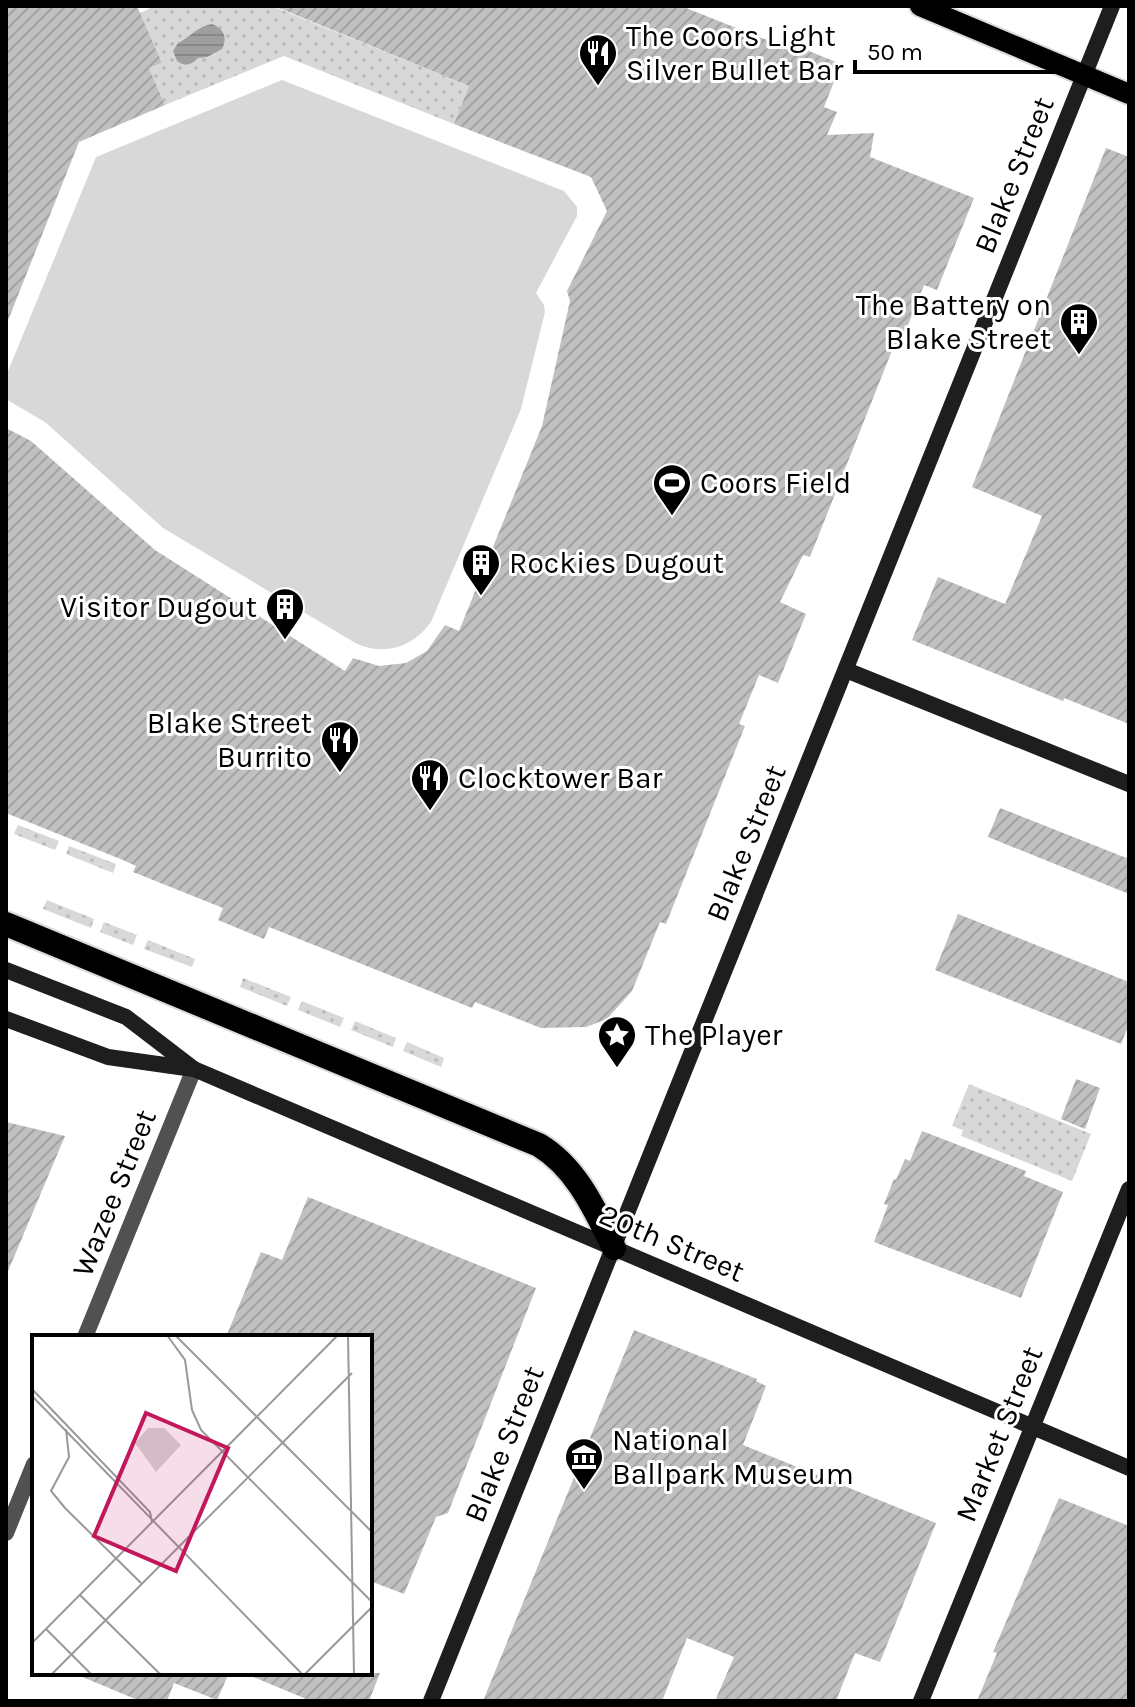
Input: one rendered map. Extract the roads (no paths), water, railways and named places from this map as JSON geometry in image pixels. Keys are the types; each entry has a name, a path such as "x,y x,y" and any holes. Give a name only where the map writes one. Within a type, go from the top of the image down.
{"highway":[{"path":"6,924 539,1145 553,1154 582,1187 614,1248"}],"main road":[{"path":"920,6 1129,94"},
{"name":"Blake Street","path":"431,1701 1112,6"},
{"path":"846,670 1129,784"},
{"name":"20th Street","path":"6,970 126,1017 194,1069 1129,1468"},
{"name":"20th Street","path":"6,1019 108,1057 194,1069"},
{"name":"Market Street","path":"921,1701 1129,1189"}],"street":[{"name":"Wazee Street","path":"86,1335 194,1069"},
{"path":"6,1533 32,1469"}],"place":[{"name":"The Coors Light Silver Bullet Bar","path":"598,87"},
{"name":"The Battery on Blake Street","path":"1079,356"},
{"name":"Coors Field","path":"672,517"},
{"name":"Rockies Dugout","path":"481,597"},
{"name":"Visitor Dugout","path":"285,641"},
{"name":"Blake Street Burrito","path":"340,774"},
{"name":"Clocktower Bar","path":"430,812"},
{"name":"The Player","path":"617,1069"},
{"name":"National Ballpark Museum","path":"584,1491"}]}
